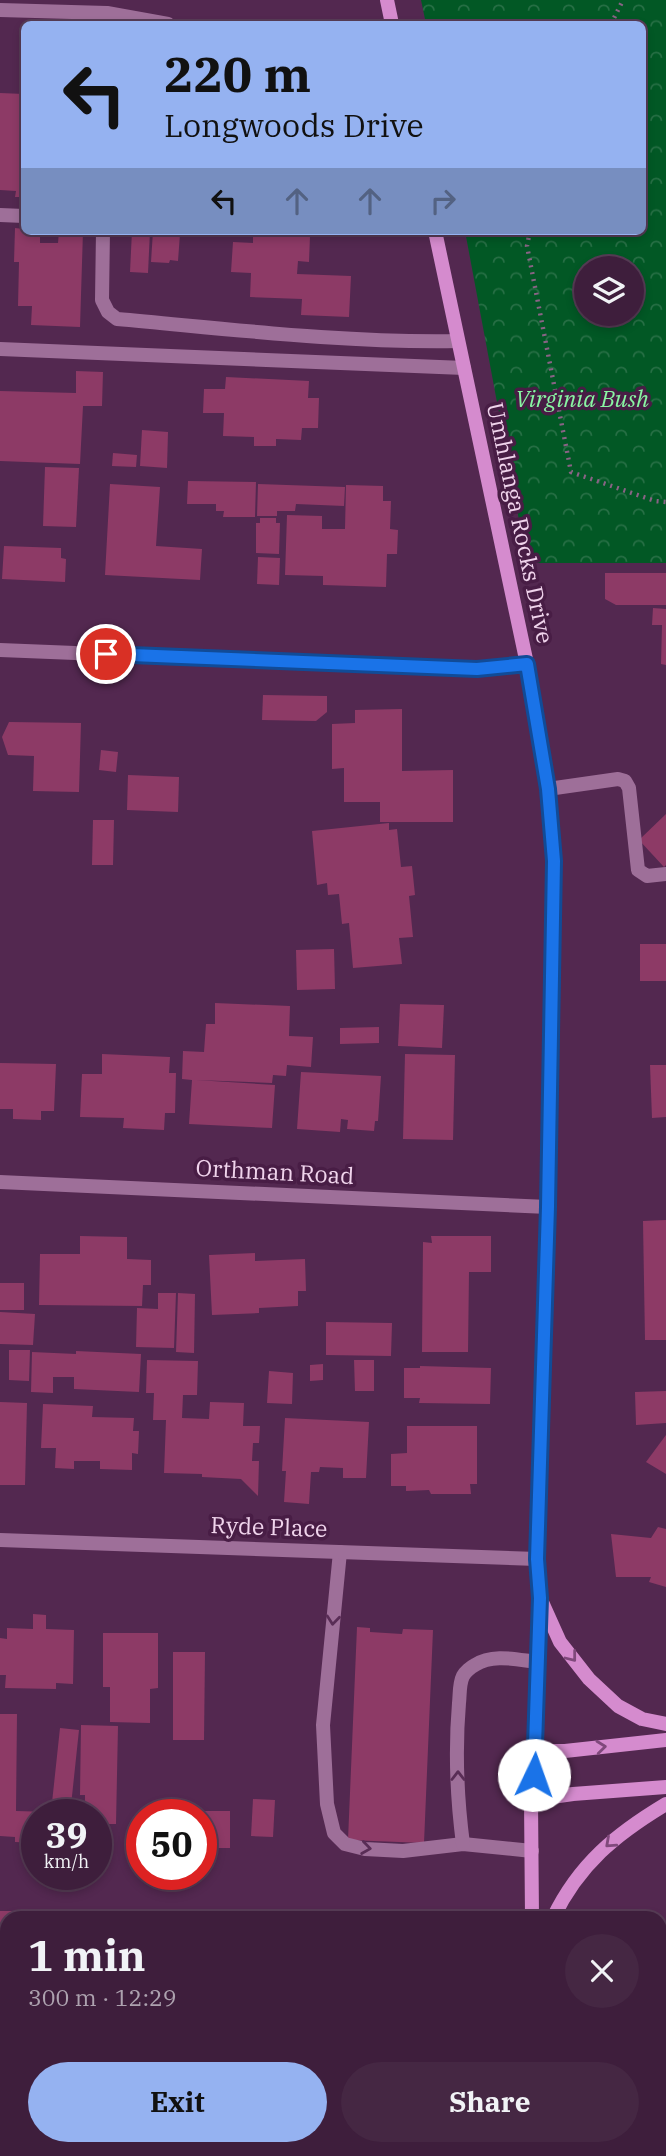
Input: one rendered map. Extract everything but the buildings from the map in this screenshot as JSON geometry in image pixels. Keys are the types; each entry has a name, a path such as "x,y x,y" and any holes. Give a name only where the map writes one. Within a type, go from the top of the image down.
{"main road":[{"path":"387,0 391,21"},
{"name":"Umhlanga Rocks Drive","path":"436,235 527,664 548,789 554,861 548,1207 537,1559 540,1598 536,1751 531,1800 532,1911"},
{"path":"540,1598 560,1642 589,1679 618,1706 642,1719 666,1724"},
{"path":"536,1751 565,1751 666,1740"},
{"path":"531,1800 666,1787"},
{"path":"556,1911 589,1862 629,1826 666,1804"}],"street":[{"path":"97,0 107,13"},
{"path":"0,10 107,13 151,21"},
{"path":"0,215 21,216"},
{"path":"103,235 102,300 108,312 117,319 375,340 458,341"},
{"path":"0,349 464,368"},
{"path":"0,650 477,669 527,664"},
{"path":"548,789 625,780 629,788 638,870 647,876 666,874"},
{"name":"Orthman Road","path":"0,1182 548,1207"},
{"name":"Ryde Place","path":"0,1540 537,1559"},
{"path":"340,1552 323,1725 327,1804 334,1833 345,1844 365,1849 403,1851 463,1844 532,1851"},
{"path":"463,1844 458,1804 458,1718 464,1675 472,1666 484,1660 496,1658 538,1662"}],"path":[{"path":"612,21 623,0"},
{"path":"529,235 527,246 571,472 655,501 666,502"}],"green space":[{"name":"Virginia Bush","path":"421,0 666,0 666,563 527,563 466,235 646,235 646,21 425,21"}],"route":[{"path":"106,654 477,669 527,664 548,789 554,861 548,1207 537,1559 540,1598 534,1775"}]}
